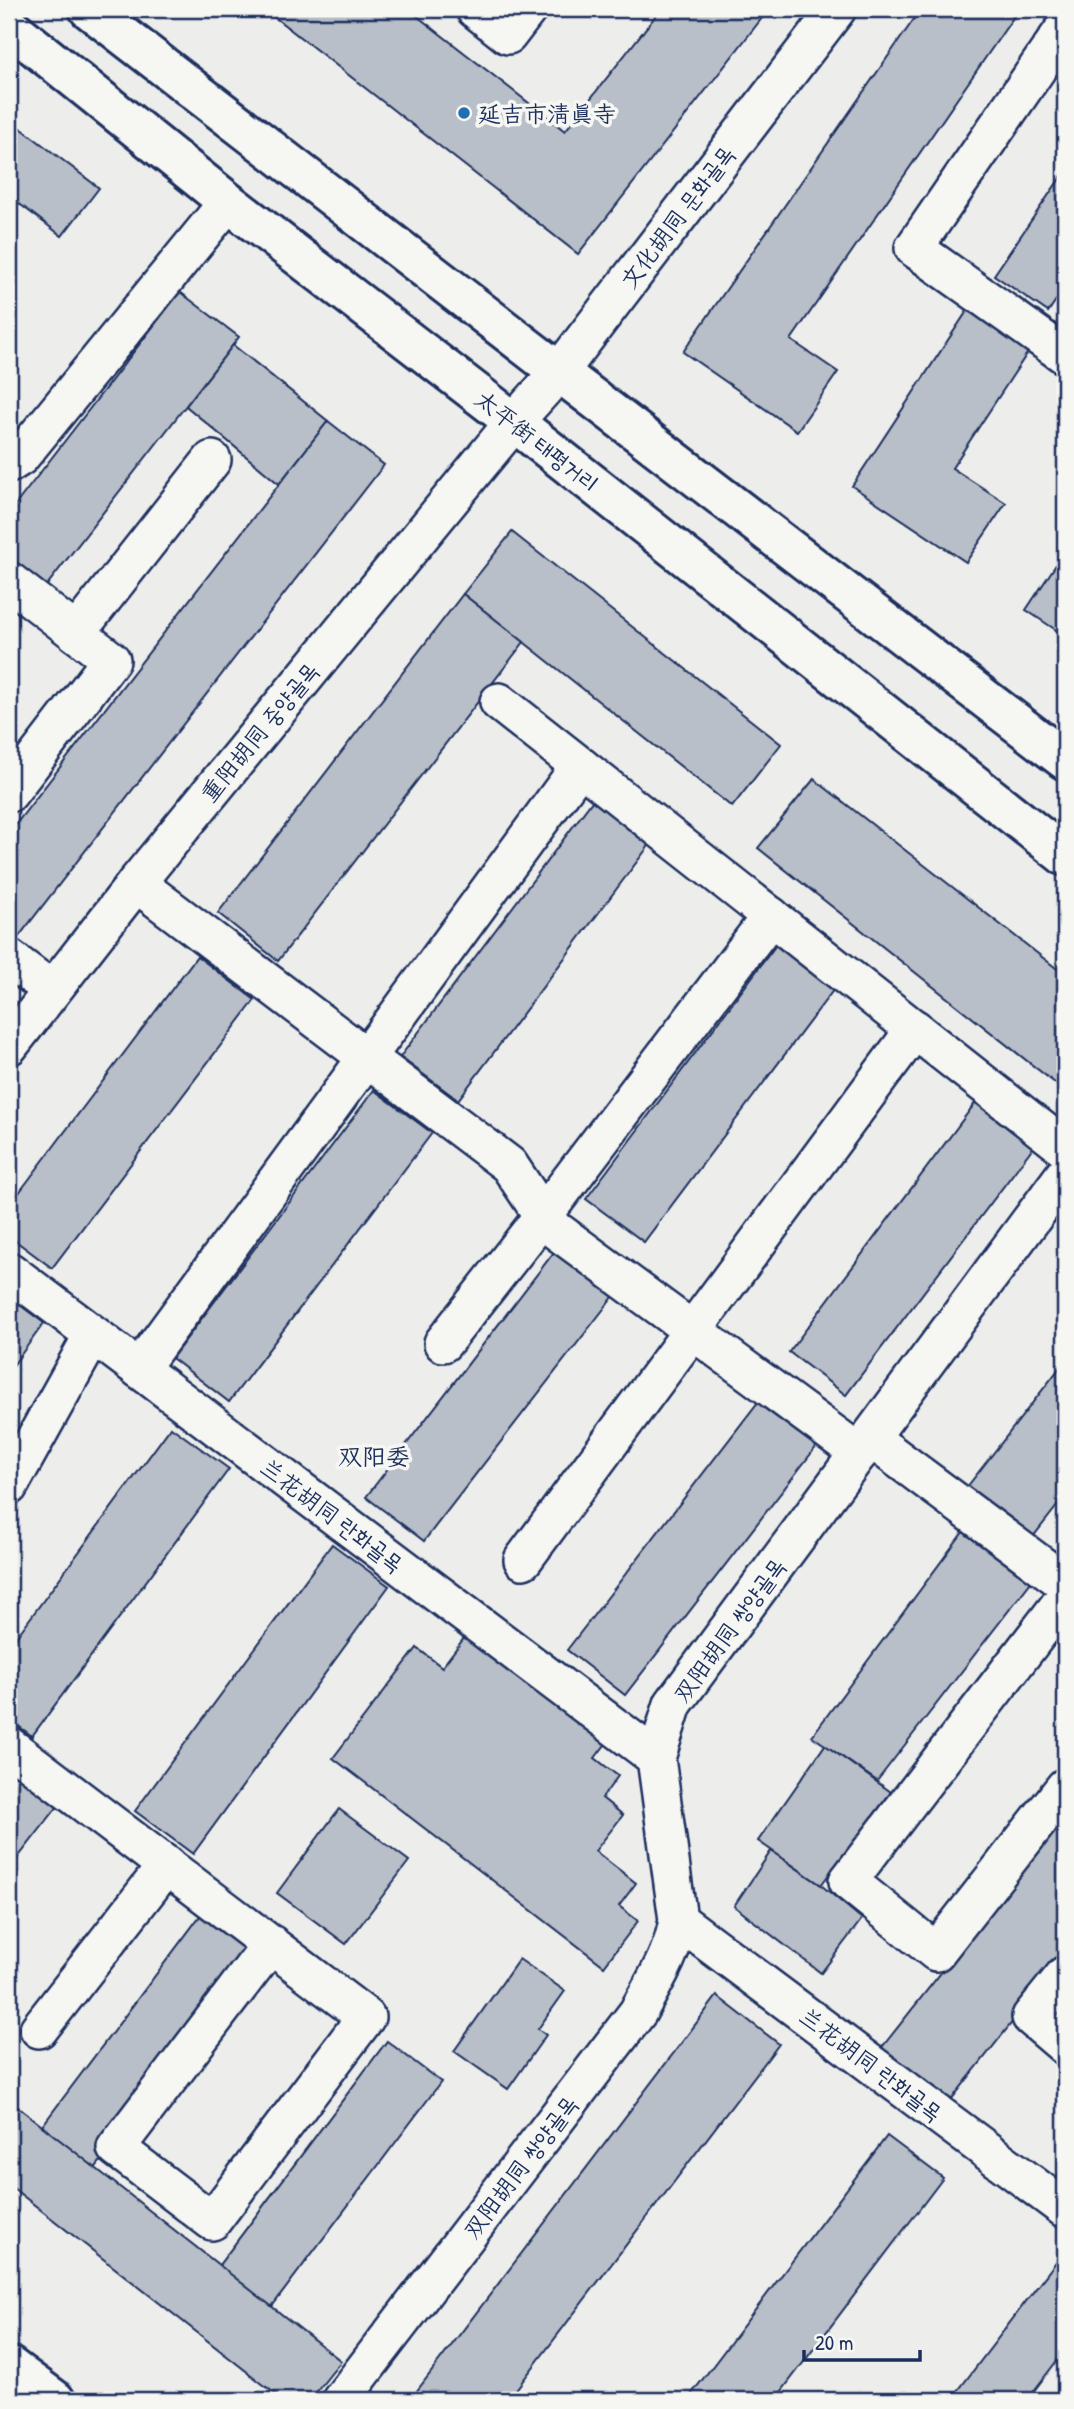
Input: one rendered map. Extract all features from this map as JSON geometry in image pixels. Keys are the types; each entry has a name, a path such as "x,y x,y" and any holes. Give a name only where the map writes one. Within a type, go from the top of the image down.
{"main road":[{"path":"89,9 1065,760"},
{"name":"太平街 태평거리","path":"9,26 228,202 513,422 1065,856"},
{"path":"9,2366 55,2400"}],"street":[{"path":"475,9 508,35 528,9"},
{"name":"文化胡同 문화골목","path":"513,422 559,372 836,9"},
{"path":"1065,28 914,248 1065,355"},
{"path":"9,464 20,457 228,202"},
{"name":"重阳胡同 중양골목","path":"9,1046 136,883 513,422"},
{"path":"76,633 212,460"},
{"path":"9,581 111,660 9,793"},
{"path":"499,702 1065,1148"},
{"path":"139,1369 580,766"},
{"path":"136,883 509,1165 543,1216 557,1231 692,1330 1065,1583"},
{"path":"443,1343 771,916"},
{"path":"9,958 52,990"},
{"path":"523,1560 915,1029"},
{"name":"双阳胡同 쌍양골목","path":"341,2400 638,2012 675,1940 678,1920 656,1758 673,1704 1065,1174"},
{"name":"兰花胡同 란화골목","path":"9,1271 656,1758"},
{"path":"9,1486 93,1335"},
{"path":"1065,1598 848,1881 936,1952 1065,1787"},
{"path":"9,1746 271,1944 366,2017 212,2221 116,2148 271,1944"},
{"path":"39,2029 167,1866"},
{"name":"兰花胡同 란화골목","path":"678,1920 1065,2209"},
{"path":"1065,1975 1031,2017 1065,2046"}],"building":[{"path":"264,9 408,9 565,131 661,9 769,9 578,254"},
{"path":"921,9 1019,9 791,340 838,372 797,431 683,352"},
{"path":"9,119 99,188 62,236 9,196"},
{"path":"1065,171 1065,287 1048,312 994,275"},
{"path":"180,292 239,337 40,594 9,569 9,513"},
{"path":"975,299 1036,340 952,468 1006,503 966,562 852,486"},
{"path":"233,345 328,421 279,484 186,406"},
{"path":"328,421 384,465 13,944 9,941 9,833"},
{"path":"512,532 781,744 732,807 463,594"},
{"path":"1065,551 1065,636 1026,610"},
{"path":"463,594 524,642 278,961 218,913"},
{"path":"814,779 1065,975 1065,1091 758,848"},
{"path":"593,800 651,843 458,1100 400,1057"},
{"path":"779,941 837,985 644,1242 586,1199"},
{"path":"197,956 255,1000 52,1268 9,1236 9,1206"},
{"path":"374,1090 432,1133 229,1402 172,1358"},
{"path":"982,1094 1040,1138 846,1395 789,1352"},
{"path":"561,1243 620,1288 424,1541 366,1497"},
{"path":"9,1297 44,1323 9,1371"},
{"path":"1065,1361 1065,1496 1025,1547 960,1496"},
{"path":"762,1397 820,1442 625,1695 567,1650"},
{"path":"171,1427 229,1469 32,1736 9,1719 9,1647"},
{"path":"969,1524 1037,1574 877,1781 812,1736"},
{"path":"332,1544 389,1586 193,1854 135,1811"},
{"path":"471,1629 611,1737 595,1758 618,1776 602,1798 623,1815 595,1851 636,1883 619,1906 638,1921 604,1966 333,1758 417,1648 442,1667"},
{"path":"825,1745 891,1792 821,1885 758,1841"},
{"path":"9,1764 62,1801 9,1869"},
{"path":"339,1809 409,1861 346,1944 277,1893"},
{"path":"1065,1816 1065,1955 947,2105 879,2051"},
{"path":"771,1851 821,1885 862,1919 821,1973 734,1906"},
{"path":"209,1904 263,1945 57,2219 9,2182 9,2170"},
{"path":"519,1959 565,1991 538,2029 546,2035 508,2089 454,2051"},
{"path":"717,1996 779,2044 508,2400 410,2400"},
{"path":"387,2041 441,2082 240,2349 186,2309"},
{"path":"9,2100 341,2361 310,2400 283,2400 9,2185"},
{"path":"887,2136 943,2178 775,2400 687,2400"},
{"path":"1065,2166 1065,2186 1056,2178"},
{"path":"1065,2250 1065,2350 1027,2400 951,2400"}],"place":[{"name":"延吉市清真寺","path":"464,113"}],"district":[{"name":"双阳委","path":"374,1456"}]}
